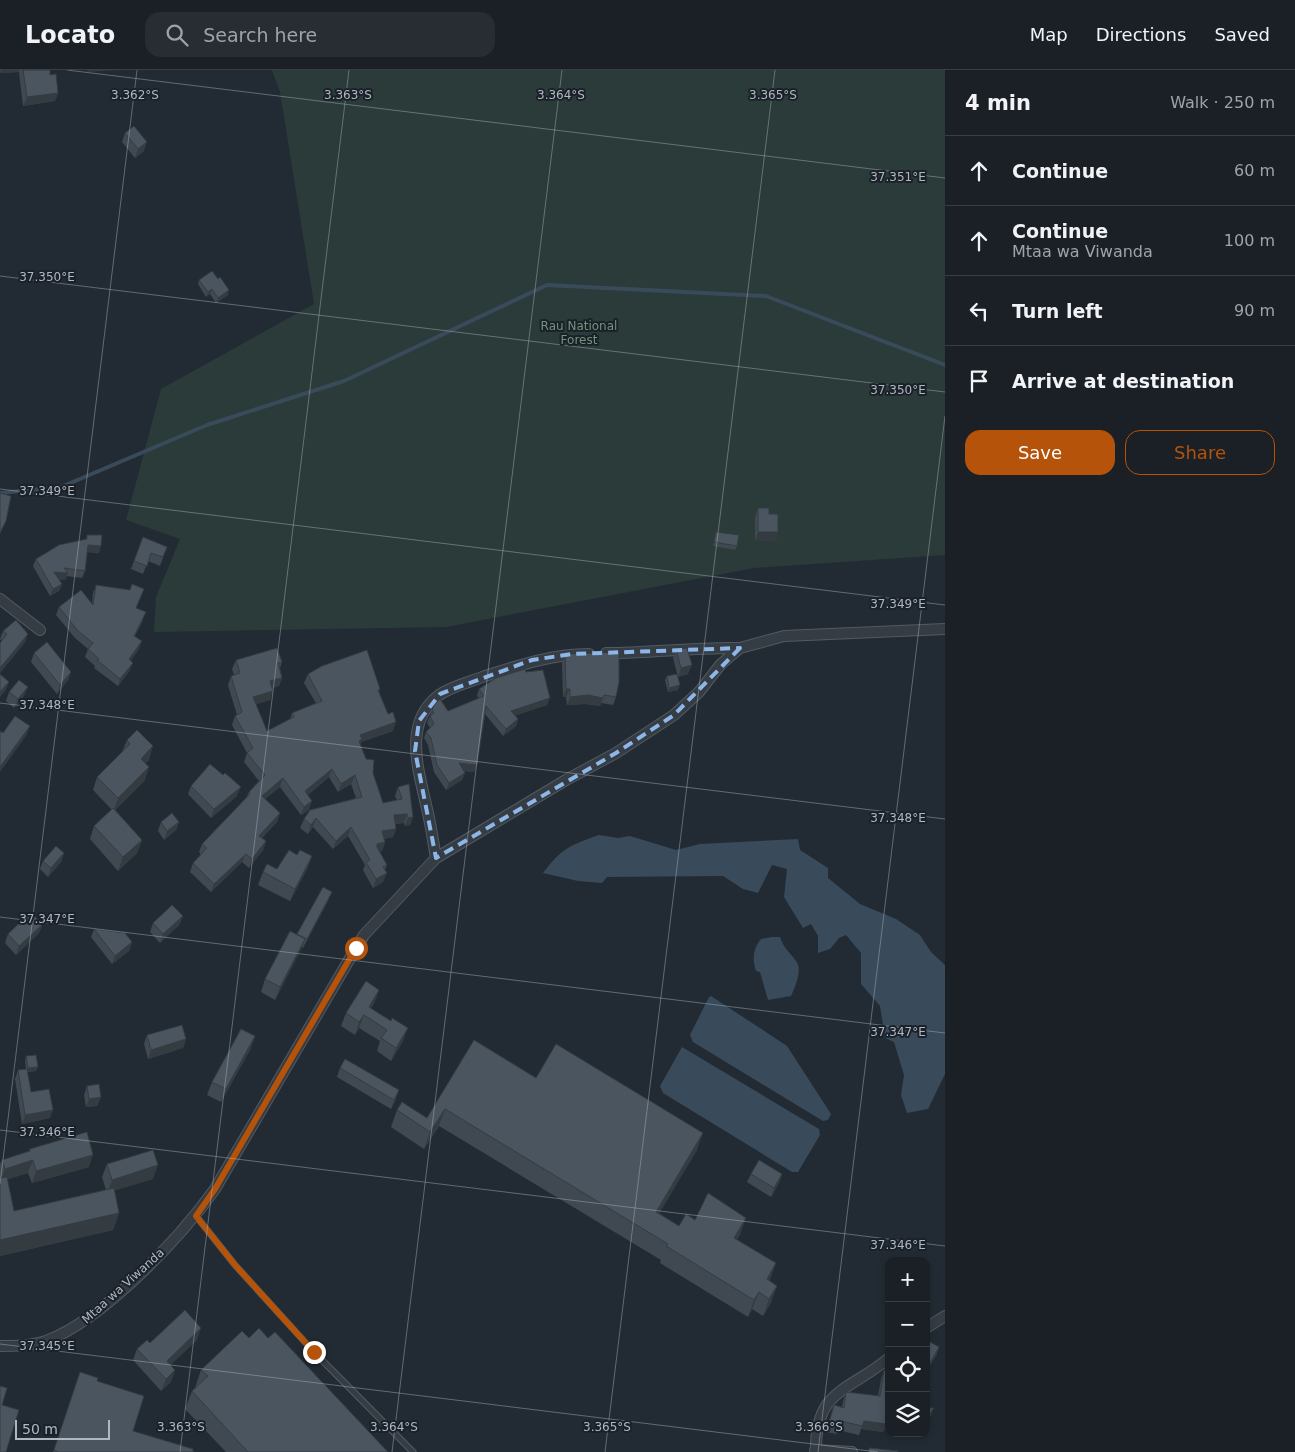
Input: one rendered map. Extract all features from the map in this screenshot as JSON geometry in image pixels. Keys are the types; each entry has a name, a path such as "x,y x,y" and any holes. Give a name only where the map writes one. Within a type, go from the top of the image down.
{"street":[{"path":"0,599 40,630"},
{"path":"436,858 415,750 419,722 427,707 440,694 532,660 572,654 665,652 707,647 740,648 784,636 945,628"},
{"name":"Mtaa wa Viwanda","path":"0,1346 44,1342 82,1323 148,1266 196,1216 215,1189 293,1052 364,935 436,858 566,780 616,753 674,715 699,692 721,664 740,648"},
{"path":"930,1325 945,1316"},
{"path":"852,1452 816,1451 818,1418 827,1401 885,1361"}],"lane":[{"path":"196,1216 235,1265 314,1352 412,1452"}],"highlighted area":[{"path":"740,648 674,715 616,753 436,858 415,751 419,721 440,694 532,660 572,654"}],"green space":[{"name":"Rau National Forest","path":"272,70 945,70 945,555 754,568 446,627 154,632 156,597 180,539 126,520 161,389 314,304 280,92"}],"water":[{"path":"599,835 618,838 630,836 676,850 700,844 798,839 800,850 828,868 828,878 860,904 896,919 920,935 931,952 945,965 945,1074 928,1109 907,1113 901,1095 904,1075 894,1042 885,1038 880,1006 861,984 861,953 846,935 839,938 830,949 818,953 818,936 811,924 803,928 784,897 787,869 772,865 758,893 743,889 723,876 607,877 602,883 578,881 543,873 561,853"},
{"path":"780,937 796,961 799,974 791,996 768,1000 760,972 756,971 754,958 756,947 761,939"},
{"path":"711,996 787,1046 831,1114 828,1120 823,1121 693,1042 690,1035"},
{"path":"682,1047 819,1129 820,1135 798,1172 792,1172 663,1093 660,1086"}],"building":[{"path":"23,70 50,70 50,75 56,74 58,93 27,97"},
{"path":"134,126 147,142 138,149 125,133"},
{"path":"212,271 218,279 220,277 229,290 218,298 212,289 208,292 199,280"},
{"path":"0,493 11,496 6,521 0,533"},
{"path":"758,508 769,508 769,514 778,514 778,532 758,532"},
{"path":"716,532 739,535 737,546 714,542"},
{"path":"87,535 102,535 101,546 88,545 85,571 64,568 68,573 54,572 62,584 53,589 36,559 59,545 87,539"},
{"path":"143,537 167,547 163,557 151,553 147,566 134,561"},
{"path":"132,584 144,589 136,608 146,612 134,636 142,641 129,659 133,663 120,679 97,660 99,659 88,649 93,643 78,631 59,607 81,590 93,605 96,585 130,590"},
{"path":"16,620 28,634 0,668 0,643 7,634 3,631"},
{"path":"47,642 71,672 60,685 34,653"},
{"path":"277,648 282,662 278,663 282,678 270,681 273,691 253,697 267,731 294,717 292,713 322,701 308,674 322,666 367,650 380,689 378,690 388,714 393,712 396,722 360,735 362,739 359,741 366,759 374,760 373,773 383,803 402,799 398,787 409,784 413,817 408,818 407,814 394,815 396,829 382,831 385,842 377,844 377,847 387,865 383,867 387,873 376,879 366,862 370,860 351,827 336,841 316,818 311,825 304,819 310,810 362,797 355,775 341,784 332,769 305,791 312,801 304,807 283,778 262,796 280,813 259,836 266,841 252,859 246,854 214,884 193,863 207,848 202,844 250,794 249,792 265,775 247,753 253,748 235,716 242,712 231,676 240,673 236,660"},
{"path":"687,648 692,665 681,668 676,649"},
{"path":"619,652 619,682 616,697 604,695 603,698 588,695 570,697 570,689 566,689 565,654"},
{"path":"525,669 526,672 543,670 550,698 511,711 518,719 506,729 486,706 477,765 459,763 465,773 449,783 437,765 431,738 426,732 434,724 430,716 434,713 432,710 435,704 440,699 448,711 484,696 479,689 496,678"},
{"path":"0,674 9,682 0,692"},
{"path":"677,674 680,685 669,688 667,676"},
{"path":"19,680 28,687 18,699 9,692"},
{"path":"15,716 30,726 0,767 0,731 3,733"},
{"path":"137,730 153,746 141,759 149,767 118,798 97,777 130,744 127,740"},
{"path":"210,764 223,775 225,773 241,787 214,809 191,786"},
{"path":"113,808 142,840 123,857 94,826"},
{"path":"172,813 179,822 167,831 161,822"},
{"path":"56,846 64,853 51,868 43,861"},
{"path":"289,850 297,855 300,850 312,856 295,889 263,872 267,864 277,869"},
{"path":"323,887 332,892 307,939 297,934"},
{"path":"172,905 183,916 163,934 153,923"},
{"path":"31,912 42,925 19,946 8,934"},
{"path":"94,929 125,933 132,942 115,956"},
{"path":"290,931 305,939 280,987 265,979"},
{"path":"366,981 379,990 369,1007 391,1021 392,1018 408,1028 396,1048 381,1038 387,1030 364,1015 359,1022 346,1013"},
{"path":"182,1025 186,1039 151,1050 147,1035"},
{"path":"241,1029 255,1036 226,1089 212,1082"},
{"path":"474,1040 536,1078 556,1044 703,1133 656,1212 679,1226 686,1214 695,1220 708,1193 746,1218 734,1238 776,1263 767,1279 777,1286 769,1299 759,1292 754,1300 666,1246 668,1244 445,1109 430,1132 397,1110 402,1102 427,1118"},
{"path":"36,1055 38,1067 28,1068 26,1056"},
{"path":"345,1059 399,1090 394,1100 340,1068"},
{"path":"27,1069 31,1092 49,1089 53,1110 25,1115 18,1070"},
{"path":"99,1084 101,1097 89,1099 87,1086"},
{"path":"87,1132 93,1155 36,1171 33,1160 5,1169 2,1160 30,1151 30,1149"},
{"path":"153,1150 158,1165 112,1180 107,1164"},
{"path":"759,1160 782,1174 774,1188 751,1174"},
{"path":"7,1177 14,1211 114,1188 119,1213 0,1240 0,1178"},
{"path":"185,1310 201,1328 167,1361 175,1370 166,1379 137,1349 147,1340 150,1343"},
{"path":"259,1328 268,1338 275,1332 388,1452 248,1452 192,1391 208,1376 201,1370 242,1331 249,1338"},
{"path":"930,1342 939,1347 930,1363"},
{"path":"884,1370 885,1424 864,1421 862,1426 841,1421 840,1426 829,1423 834,1405 844,1408 846,1392 880,1396"},
{"path":"80,1372 98,1378 97,1381 144,1396 133,1431 193,1449 193,1452 57,1452 54,1450"},
{"path":"0,1386 7,1388 2,1405 19,1410 6,1452 0,1452"},
{"path":"869,1448 898,1451 898,1452 869,1452"}],"waterway":[{"path":"0,493 61,487 207,425 344,381 547,285 766,296 945,365"}],"route":[{"path":"314,1352 266,1296 235,1265 196,1216 215,1189 293,1052 356,948"}]}
